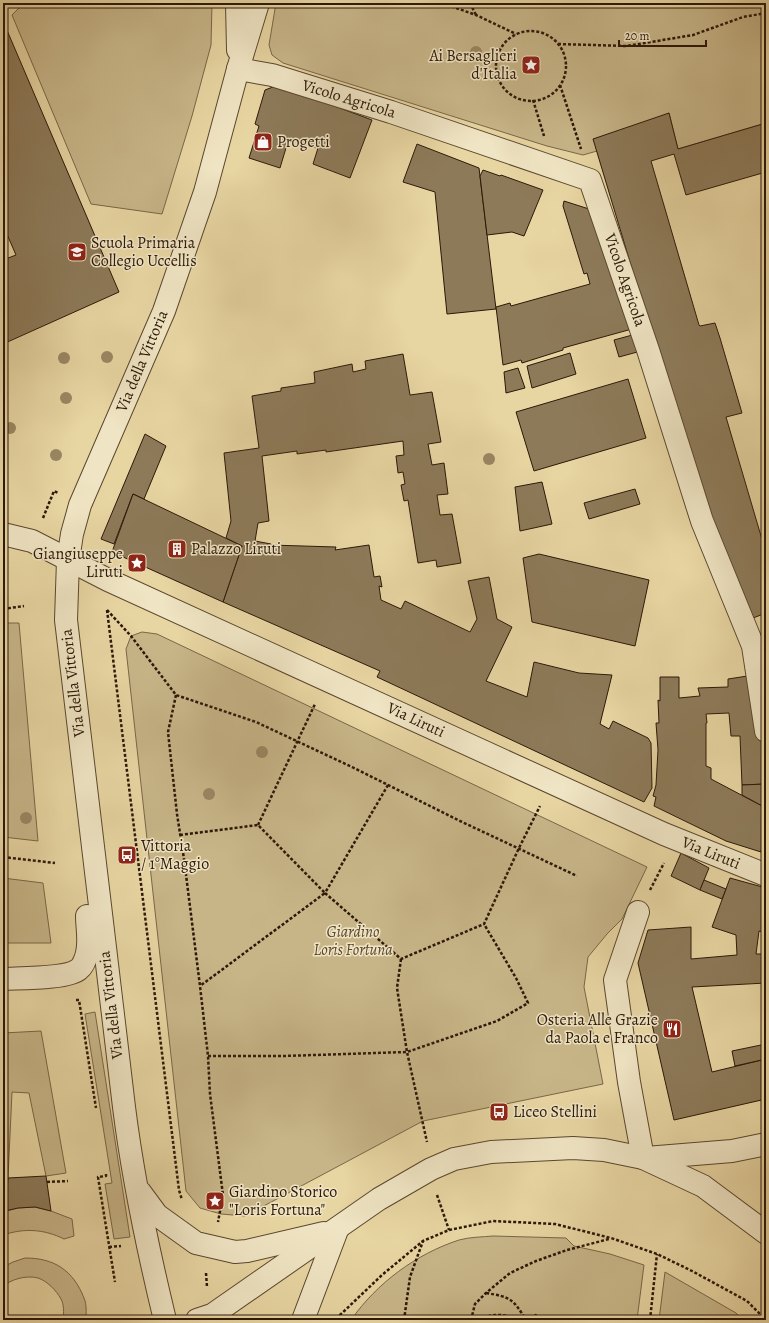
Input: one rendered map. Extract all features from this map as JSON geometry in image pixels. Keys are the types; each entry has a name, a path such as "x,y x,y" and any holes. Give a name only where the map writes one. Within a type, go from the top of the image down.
{"street":[{"name":"Via della Vittoria","path":"237,3 238,69"},
{"name":"Via della Vittoria","path":"165,1320 153,1271 136,1186 124,1108 66,620 68,560 72,534 80,504 164,311 206,192 238,69 258,3"},
{"name":"Vicolo Agricola","path":"238,69 272,75 376,108 590,180 648,350 702,521 753,646 766,731"},
{"name":"Via Liruti","path":"3,534 32,541 116,583 664,834 766,875"},
{"path":"3,979 72,974 84,963 89,942 87,918 91,839"},
{"path":"638,912 615,980 629,1082 643,1158"},
{"path":"643,1158 732,1151 766,1144"},
{"path":"197,1320 212,1315 337,1230 379,1199 431,1169 454,1159 491,1152 573,1148 604,1150 643,1158 703,1186 766,1233"},
{"path":"136,1186 157,1215 196,1243 212,1248 235,1252 247,1251 337,1230"},
{"path":"304,1320 337,1230"}],"path":[{"path":"442,3 476,15 516,34"},
{"path":"470,3 476,15"},
{"path":"558,44 627,46 692,35 743,17 766,13"},
{"path":"528,31 540,32 549,36 558,44 563,53 566,64 565,75 560,85 553,93 544,98 533,100 521,99 510,94 502,85 497,75 496,63 499,51 506,42 516,34 528,31"},
{"path":"560,85 590,180"},
{"path":"3,609 24,606"},
{"path":"183,1203 179,1190 107,610 131,636 176,696 256,722 577,876"},
{"path":"176,696 168,732 200,986 208,1056 210,1094 223,1195 220,1214"},
{"path":"258,825 312,708"},
{"path":"200,986 326,893 388,785"},
{"path":"401,959 484,924 540,805"},
{"path":"180,835 258,825"},
{"path":"258,825 326,893 401,959"},
{"path":"3,857 54,863"},
{"path":"208,1056 284,1056 407,1052 497,1021 528,1003 516,978 484,924"},
{"path":"401,959 397,988 407,1052 425,1131"},
{"path":"79,1000 97,1115"},
{"path":"105,1169 106,1176 98,1177 115,1282"},
{"path":"47,1182 68,1181"},
{"path":"435,1189 449,1230"},
{"path":"338,1320 340,1315 382,1275 423,1241 449,1230 493,1221 555,1224 611,1238 656,1254 692,1271 746,1301 766,1320"},
{"path":"471,1320 476,1304 486,1293 510,1273 536,1261 567,1250 611,1238"},
{"path":"404,1320 410,1277 423,1241"},
{"path":"650,1320 656,1254"},
{"path":"206,1276 207,1292"},
{"path":"486,1293 502,1295 516,1303 526,1320"},
{"path":"479,1320 486,1316 497,1314 526,1320"}],"green space":[{"path":"24,3 212,3 211,45 192,116 162,214 91,204 12,15"},
{"path":"276,3 766,3 766,123 678,149 669,113 597,151 583,155 547,146 283,63 272,55 269,45"},
{"path":"6,623 19,623 38,841 3,837 3,660"},
{"name":"Giardino Loris Fortuna","path":"142,632 157,634 647,867 622,919 588,957 584,987 603,1084 423,1121 245,1216 221,1214 200,1208 186,1191 126,649 131,636"},
{"path":"3,878 43,883 51,943 3,943"},
{"path":"95,1012 130,1237 114,1239 105,1184 112,1183 85,1014"},
{"path":"41,1031 66,1173 46,1176 29,1093 12,1092 8,1178 3,1178 3,1033"},
{"path":"35,1207 72,1219 74,1236 64,1239 41,1231 19,1231 3,1235 3,1212 18,1208"},
{"path":"493,1236 566,1238 574,1246 610,1254 644,1265 637,1320 351,1320 361,1307 385,1282 399,1271 428,1253 459,1240"},
{"path":"25,1258 45,1260 54,1263 68,1273 74,1280 84,1298 86,1306 86,1320 63,1320 63,1303 57,1292 45,1281 38,1278 19,1278 3,1287 3,1267"},
{"path":"665,1272 736,1313 743,1320 659,1320"}],"building":[{"path":"6,28 119,292 3,344 3,260 16,255 3,225 3,30"},
{"path":"278,85 372,120 350,178 313,164 318,148 289,138 280,168 249,158 259,126 255,124 265,90"},
{"path":"669,113 678,149 766,123 766,172 686,195 674,154 651,161 699,325 715,323 742,413 726,417 766,553 766,613 748,620 703,505 593,139"},
{"path":"417,144 479,168 496,309 447,314 435,192 403,182"},
{"path":"483,170 543,190 524,236 512,232 487,235 480,176"},
{"path":"564,201 589,209 632,329 563,348 563,350 522,363 521,360 503,365 496,307 510,303 511,306 590,284 587,273 584,274 563,206"},
{"path":"636,334 641,351 619,357 614,340"},
{"path":"570,353 576,374 532,388 527,366"},
{"path":"403,354 410,395 432,392 441,442 428,444 432,465 444,463 448,494 437,495 440,515 452,514 461,563 437,567 436,560 418,563 408,500 404,501 401,485 405,484 403,472 398,473 396,456 404,455 403,441 326,452 326,450 297,454 297,451 262,456 269,521 258,523 255,541 271,544 270,545 336,547 335,550 369,545 374,577 380,576 382,587 379,586 381,600 401,609 405,601 470,632 477,619 468,581 489,577 497,619 512,627 486,681 527,697 534,662 579,673 612,675 600,724 609,729 613,721 648,738 651,743 652,788 644,802 377,677 380,671 223,602 242,546 226,538 231,521 224,453 259,448 252,396 281,391 281,388 315,383 314,372 352,364 353,372 366,369 365,361"},
{"path":"518,368 525,388 506,393 504,372"},
{"path":"628,379 646,438 534,471 516,412"},
{"path":"145,434 166,446 144,499 133,494 114,544 101,539"},
{"path":"542,482 552,524 520,531 515,487"},
{"path":"635,489 640,504 589,519 584,503"},
{"name":"Palazzo Liruti","path":"133,494 242,546 223,602 112,552"},
{"path":"539,554 649,580 635,646 532,622 523,558"},
{"path":"754,675 762,735 765,784 742,785 740,736 731,736 729,713 706,714 706,766 711,768 711,779 766,808 766,819 761,852 726,841 654,806 656,797 653,796 656,785 658,750 656,723 659,723 658,700 660,701 660,677 679,677 679,698 700,696 698,688 728,687 728,679"},
{"path":"765,784 766,808 742,795 742,785"},
{"path":"681,853 709,868 700,890 671,876"},
{"path":"730,878 766,888 766,933 759,931 756,954 766,954 766,983 692,987 712,1072 766,1059 766,1099 674,1120 638,963 648,930 691,927 691,959 737,955 736,935 712,927"},
{"path":"704,880 726,889 722,899 700,890"},
{"path":"766,1044 766,1059 735,1066 732,1051"},
{"path":"46,1176 51,1211 35,1207 18,1208 5,1211 8,1178"},
{"path":"536,1314 539,1320 527,1320"}],"place":[{"name":"Ai Bersaglieri d'Italia","path":"531,65"},
{"name":"Progetti","path":"263,142"},
{"name":"Scuola Primaria Collegio Uccellis","path":"77,252"},
{"name":"Palazzo Liruti","path":"177,549"},
{"name":"Giangiuseppe Liruti","path":"137,563"},
{"name":"Vittoria / 1°Maggio","path":"127,855"},
{"name":"Osteria Alle Grazie da Paola e Franco","path":"672,1029"},
{"name":"Liceo Stellini","path":"499,1112"},
{"name":"Giardino Storico \"Loris Fortuna\"","path":"215,1201"}]}
